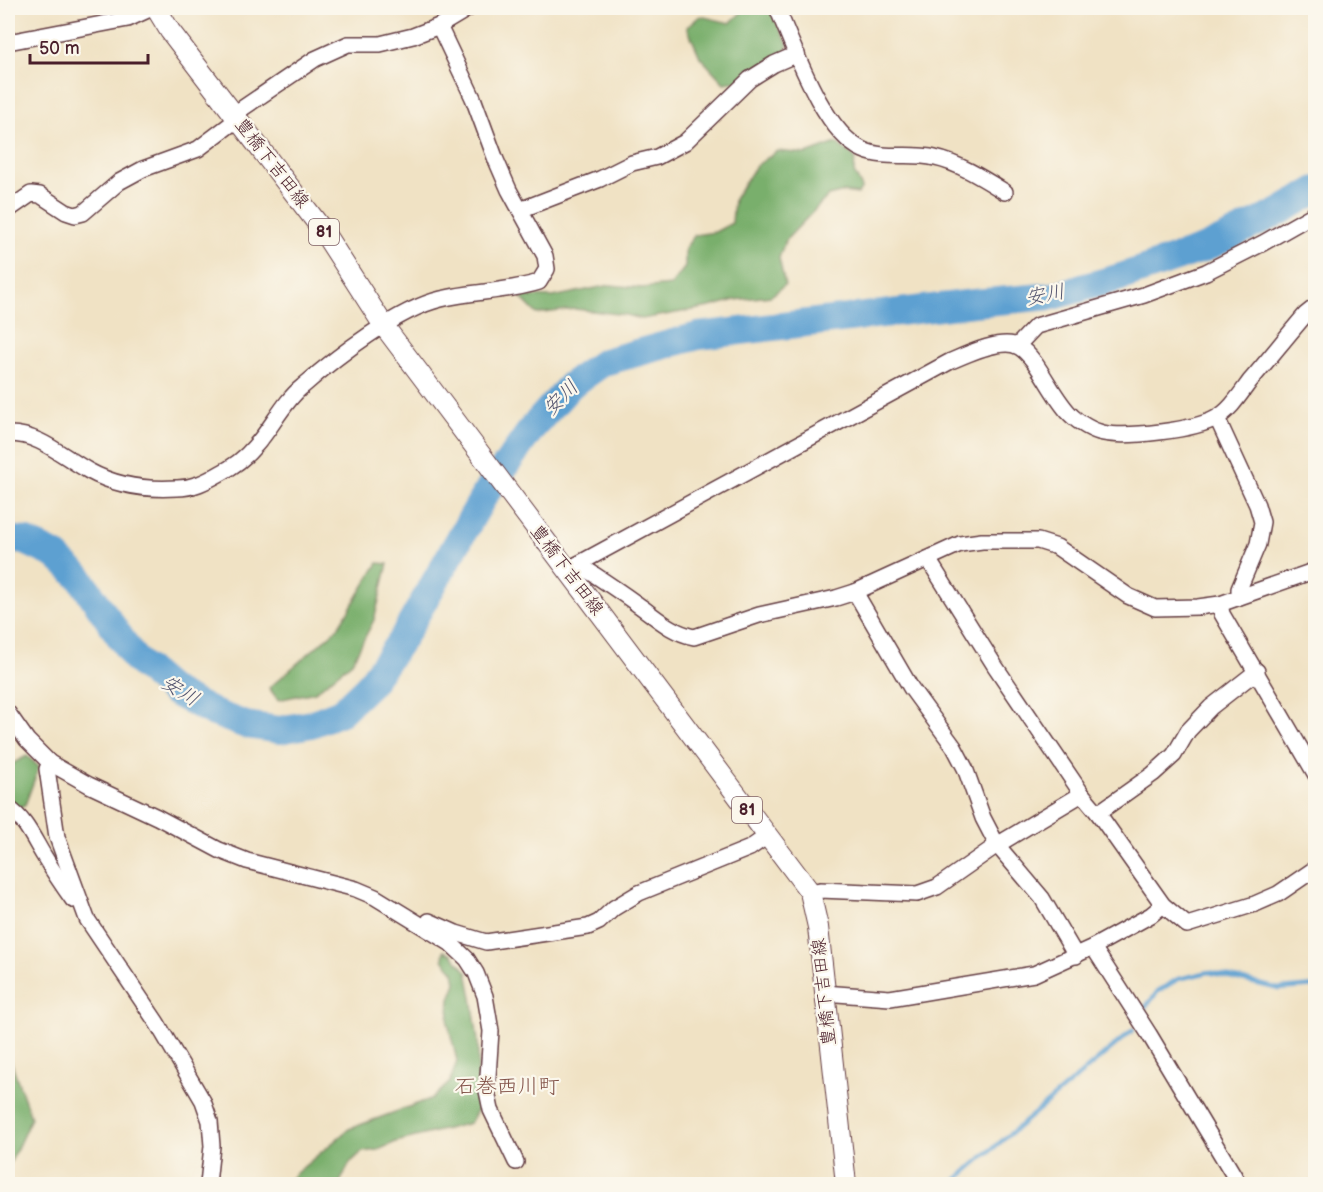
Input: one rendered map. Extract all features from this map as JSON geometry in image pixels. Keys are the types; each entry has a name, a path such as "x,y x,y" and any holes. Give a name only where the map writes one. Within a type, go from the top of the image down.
{"main road":[{"name":"豊橋下吉田線","path":"154,8 321,228 384,326 508,492 573,567 616,636 810,892 818,927 846,1185"}],"street":[{"path":"8,42 128,19 154,8"},
{"path":"8,210 30,194 40,195 66,212 75,215 83,213 119,182 143,169 198,149 231,124 240,110 315,59 348,44 380,45 413,36 439,26 469,8"},
{"path":"777,8 817,96 837,130 852,143 864,150 891,156 936,158 956,165 1005,192"},
{"path":"8,434 32,436 90,472 136,488 178,488 200,485 234,466 256,446 301,387 403,314 440,299 539,282 547,269 545,256 496,160 472,98 439,26"},
{"path":"520,210 632,163 657,157 685,142 750,79 796,54"},
{"path":"1017,346 1036,326 1144,295 1206,272 1316,213"},
{"path":"573,567 949,362 978,350 1003,345 1017,346 1029,355 1054,394 1072,416 1104,434 1168,431 1217,418 1234,401 1306,314 1316,306"},
{"path":"1217,418 1257,505 1262,522 1257,544 1239,589 1239,597"},
{"path":"573,567 617,590 667,627 683,635 694,637 759,615 855,592 960,544 982,541 1038,541 1057,547 1128,596 1155,608 1220,604 1316,570"},
{"path":"928,559 994,666 1082,794 1163,905 1186,925 1256,904 1278,894 1316,868"},
{"path":"855,592 911,688 954,747 965,768 983,818 998,845 1042,898 1076,956"},
{"path":"1220,604 1222,614 1316,775"},
{"path":"1098,813 1153,774 1174,755 1195,723 1257,671"},
{"path":"8,713 27,740 50,763 89,785 219,850 247,861 356,889 375,897 418,922 467,958 486,996 491,1031 487,1091 491,1110 516,1162"},
{"path":"50,763 47,769 57,837 82,908 87,919 157,1023 203,1101 210,1121 212,1146 208,1185"},
{"path":"810,892 820,890 917,894 937,887 998,845 1082,794"},
{"path":"8,808 28,830 73,899 82,908"},
{"path":"418,922 427,920 456,933 486,942 588,927 599,922 614,908 639,893 750,848 767,836"},
{"path":"824,993 890,998 1034,974 1093,947 1151,915 1163,905"},
{"path":"1093,947 1149,1034 1239,1185"}],"green space":[{"path":"746,8 769,8 788,44 785,53 740,81 724,83 700,57 687,27 700,16 730,23"},
{"path":"836,143 855,157 854,172 862,188 858,194 844,192 828,196 785,241 779,258 785,285 771,296 735,300 710,307 642,319 575,309 537,314 521,298 525,296 553,297 610,285 642,288 671,285 685,267 685,248 695,235 715,232 732,223 734,199 756,166 777,151 806,154"},
{"path":"378,563 388,564 374,620 352,662 315,692 278,700 269,688 338,628"},
{"path":"27,756 39,767 25,805 18,808 8,800 8,766"},
{"path":"444,951 452,954 467,972 472,997 478,1041 478,1109 470,1123 396,1142 378,1150 362,1152 350,1163 339,1184 287,1184 294,1175 349,1129 433,1098 450,1082 457,1061 448,1023 450,999 456,983 454,972 443,959"},
{"path":"8,1053 31,1118 8,1168"}],"waterway":[{"name":"安川","path":"8,539 25,541 55,555 80,578 135,659 172,691 214,713 246,725 280,730 311,724 341,712 369,685 402,639 484,496 533,427 571,385 604,362 698,336 974,303 1053,296 1121,277 1205,248 1281,211 1316,190"},
{"path":"1145,1008 1158,991 1178,979 1209,972 1279,989 1316,986"},
{"path":"951,1184 1133,1030"}],"district":[{"name":"石巻西川町","path":"507,1086"}]}
